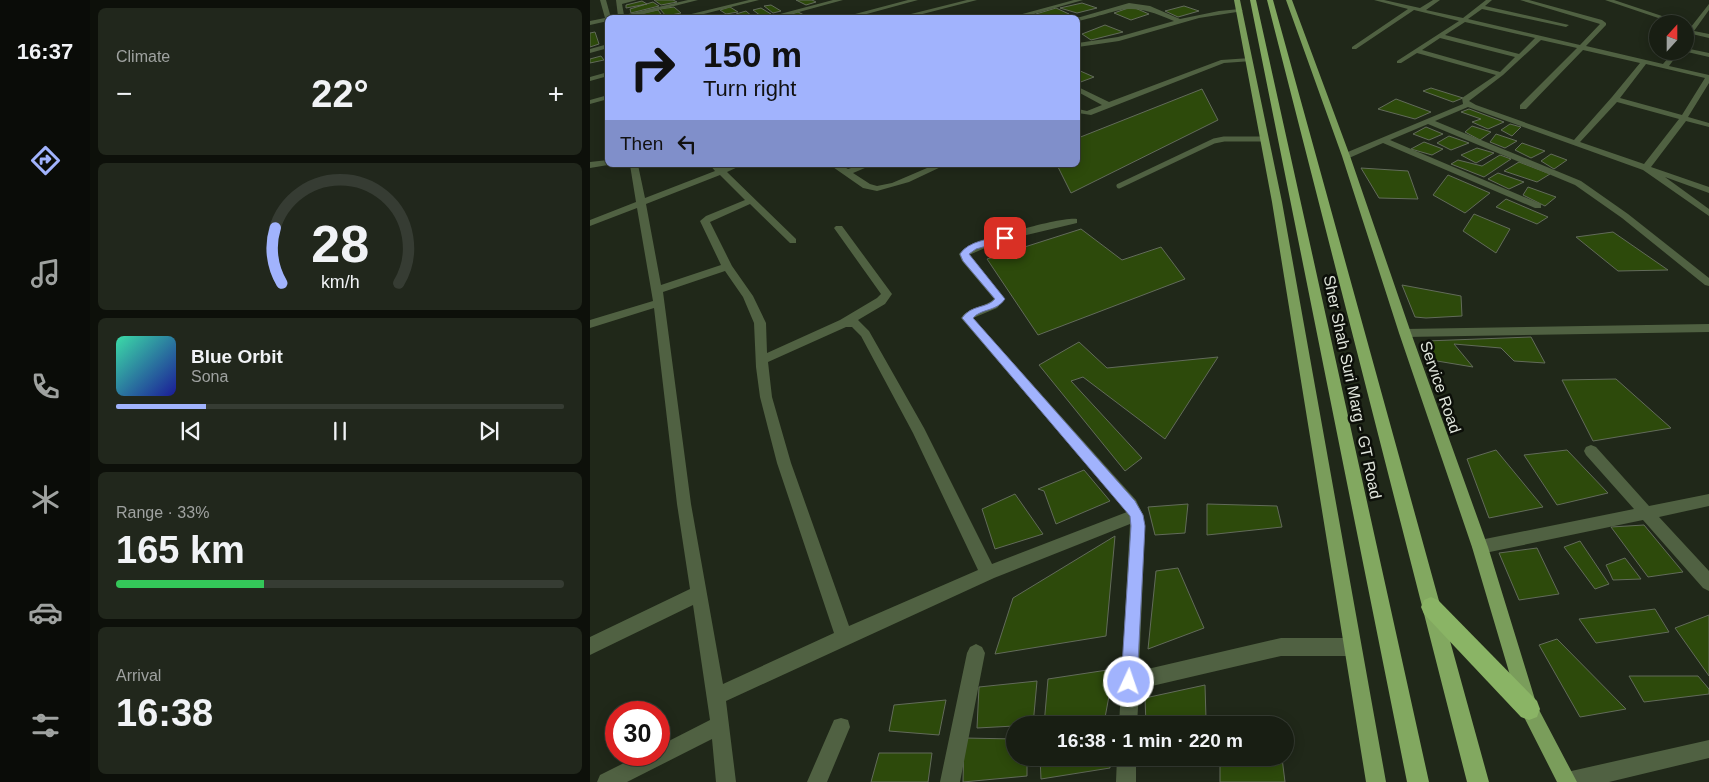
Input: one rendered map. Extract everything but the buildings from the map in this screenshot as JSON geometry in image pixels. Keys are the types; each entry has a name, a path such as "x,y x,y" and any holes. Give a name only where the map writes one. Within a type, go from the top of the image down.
{"highway":[{"name":"Sher Shah Suri Marg - GT Road","path":"1253,0 1418,782"},
{"name":"Sher Shah Suri Marg - GT Road","path":"1270,0 1478,782"},
{"path":"1431,607 1529,709"}],"main road":[{"name":"Service Road","path":"1290,0 1346,156 1405,333 1480,547 1529,709 1567,782"},
{"path":"1239,5 1265,139 1351,647 1376,782"}],"street":[{"path":"603,0 607,15"},
{"path":"620,15 620,2 634,0"},
{"path":"629,15 695,0"},
{"path":"691,15 756,0"},
{"path":"785,15 802,12 840,0"},
{"path":"855,15 915,0"},
{"path":"911,15 974,0"},
{"path":"1022,15 1080,0"},
{"path":"1377,0 1709,77 1684,118 1646,168"},
{"path":"1421,10 1437,0"},
{"path":"1399,62 1464,20 1489,0"},
{"path":"1523,0 1603,22 1604,25 1523,107"},
{"path":"1608,0 1656,15"},
{"path":"1640,10 1646,4"},
{"path":"1080,18 1120,7 1136,5 1157,11 1181,22"},
{"path":"1080,45 1108,41 1239,5"},
{"path":"1694,27 1709,6"},
{"path":"1482,7 1566,25"},
{"path":"1354,48 1413,8"},
{"path":"1700,18 1709,20"},
{"path":"590,23 605,19"},
{"path":"1694,31 1709,36"},
{"path":"1440,36 1520,56"},
{"path":"1468,104 1465,100 1501,74 1540,38"},
{"path":"590,51 605,47"},
{"path":"1416,51 1501,74"},
{"path":"1694,52 1709,55"},
{"path":"1080,112 1087,114 1223,61 1250,60"},
{"path":"1665,67 1670,60"},
{"path":"1576,142 1615,99 1644,62"},
{"path":"590,79 605,75"},
{"path":"1080,90 1108,105"},
{"path":"590,102 605,98"},
{"path":"1615,99 1709,125"},
{"path":"1346,156 1468,104 1709,190"},
{"path":"1428,121 1578,183 1625,216 1709,283"},
{"path":"1382,140 1538,206"},
{"path":"590,165 605,162"},
{"path":"634,167 657,296 684,504 716,696 726,782"},
{"path":"838,167 849,172 868,187 880,189 936,167"},
{"path":"849,172 863,167"},
{"path":"1646,168 1709,213"},
{"path":"590,224 642,204 717,169 793,241"},
{"path":"750,200 709,218 705,222 727,267 742,286 757,313 760,323 766,397 784,463 844,637"},
{"path":"1074,221 992,241 967,250 964,254 966,259 1000,299 995,304 972,312 967,318 1130,505 1136,515 1138,526 1128,716"},
{"path":"762,360 844,323 881,301 887,294 839,228"},
{"path":"590,324 727,267"},
{"path":"844,323 855,324 865,334 919,432 988,573"},
{"path":"1405,333 1709,328"},
{"path":"1591,451 1709,583"},
{"path":"1480,547 1709,500"},
{"path":"716,696 988,573 1136,515"},
{"path":"590,646 698,594"},
{"path":"1129,682 1281,647 1351,647"},
{"path":"950,782 976,653"},
{"path":"607,782 718,726"},
{"path":"816,782 841,727"},
{"path":"1567,782 1709,749"},
{"path":"1126,782 1127,766"}],"lane":[{"path":"1119,186 1214,141 1224,139 1265,139"}],"route":[{"path":"1005,238 973,247 964,254 966,259 1000,299 999,302 987,308 972,312 967,318 1130,505 1136,515 1138,526 1129,682"}]}
